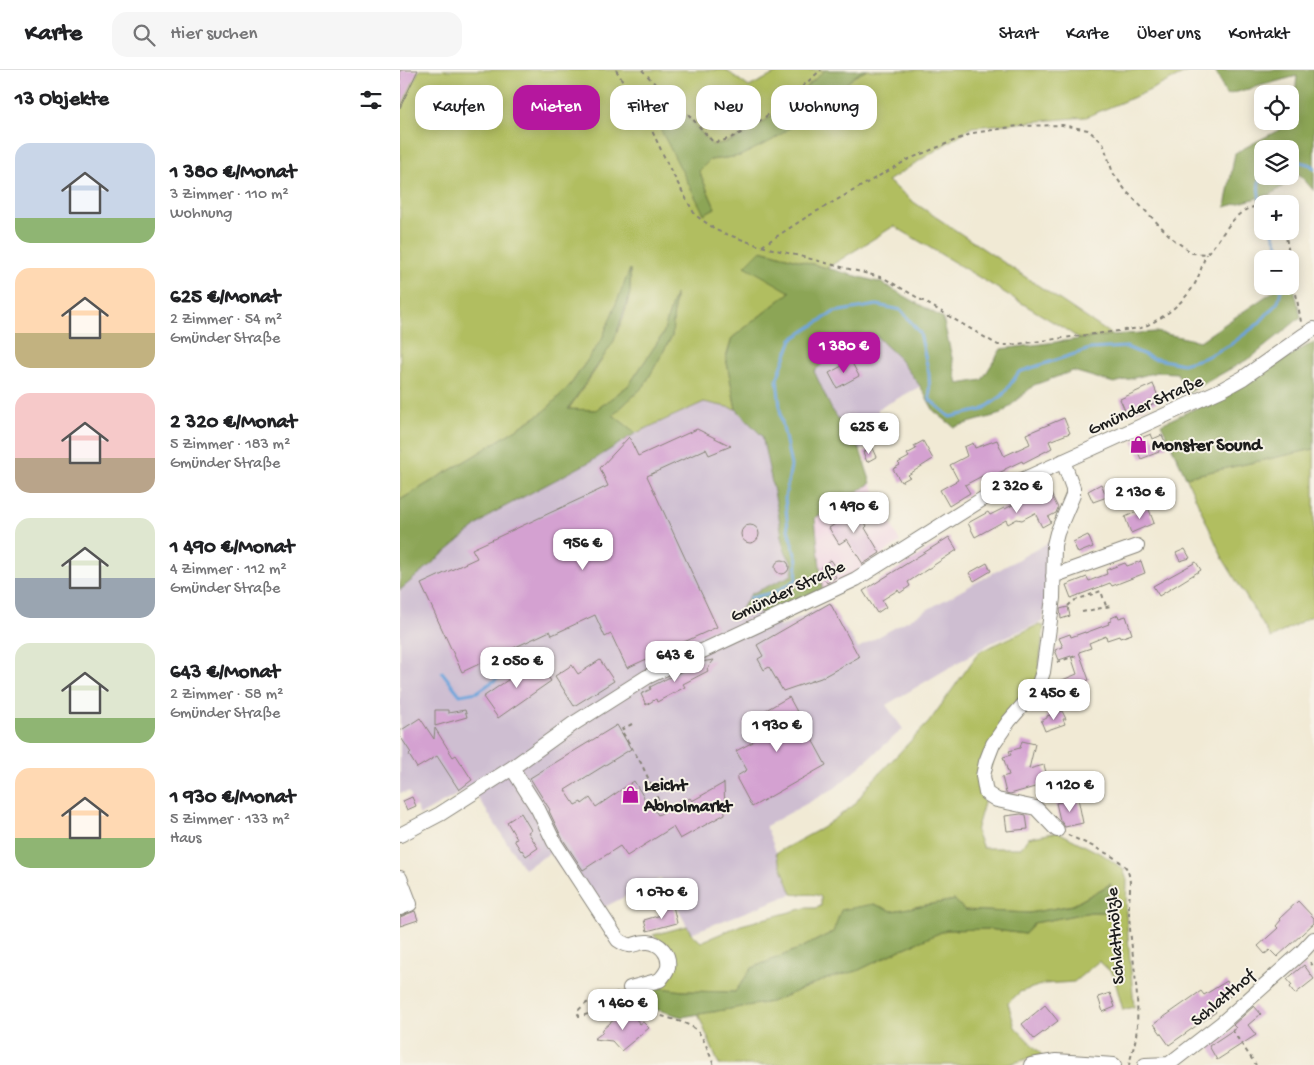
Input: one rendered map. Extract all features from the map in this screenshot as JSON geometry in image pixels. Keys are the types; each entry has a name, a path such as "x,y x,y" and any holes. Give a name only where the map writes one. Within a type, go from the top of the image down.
{"street":[{"name":"Gmünder Straße","path":"400,835 440,814 512,768 573,724 647,677 856,579 989,495 1223,389 1243,378 1309,332"},
{"path":"1057,830 1036,808 997,800 986,793 983,776 993,744 1009,721 1037,689 1043,672 1053,598 1054,545 1073,488 1063,461"},
{"path":"1053,576 1137,546"},
{"path":"512,768 538,809 554,842 618,940 625,945 632,946 646,942 654,944 662,948 667,957 668,966 660,980 630,988"},
{"path":"400,878 410,904 400,908"},
{"name":"Schlatthof","path":"1145,1065 1169,1064 1222,1023 1302,952 1314,939"},
{"path":"1032,1065 1056,1061 1114,1065"}],"path":[{"path":"616,70 646,118 669,167 695,215 718,231 739,240 884,278 998,345 1142,328 1158,321 1175,308 1194,286 1206,254 1213,248 1224,231 1242,211 1254,207"},
{"path":"642,70 689,116 712,142 720,142 733,138 769,113 820,70"},
{"path":"762,246 806,218 909,159 973,133 1018,126 1062,125 1088,130 1102,143 1113,173 1126,191 1173,239 1192,254 1206,254"},
{"path":"1287,240 1309,332"},
{"path":"1068,606 1073,601 1100,591 1106,606"},
{"path":"1082,612 1111,606"},
{"path":"1057,662 1076,656"},
{"path":"632,724 621,730 663,810"},
{"name":"Schlatthölzle","path":"1057,830 1115,859 1126,868 1130,878 1128,912 1138,1006 1136,1037 1129,1065"},
{"path":"630,988 590,1000 577,1012 579,1016 608,1007 627,1008 672,1019 694,1028 700,1035 714,1065"},
{"path":"1222,1023 1231,1028 1256,1065"}],"shaded area":[{"path":"874,333 897,356 921,386 878,409 878,441 860,450 831,408 814,371 836,352"},
{"path":"704,402 736,409 762,435 784,549 793,565 792,575 751,594 740,610 769,614 780,627 829,603 858,648 1051,541 1049,597 1042,622 991,643 886,705 903,729 835,788 766,826 792,894 691,933 661,878 593,913 550,853 524,869 471,787 420,815 409,792 400,793 400,590 491,514 595,459 636,433"},
{"path":"871,483 900,542 823,595 815,518"}],"green space":[{"path":"419,70 726,70 746,85 696,85 696,126 686,116 686,85 610,85 610,130 662,130 704,213 715,208 699,171 710,160 740,156 782,130 877,130 877,85 844,85 855,76 867,70 1191,70 1144,93 1086,117 972,127 888,181 915,203 1112,335 1079,339 894,226 827,268 761,250 790,292 732,338 726,358 736,409 704,402 636,433 613,415 644,386 672,336 675,297 663,334 629,385 596,410 568,410 601,362 620,326 630,289 630,270 602,339 571,384 545,411 400,500 400,110"},
{"path":"782,70 825,70 808,85 771,85 771,116 761,123 761,85 753,85"},
{"path":"825,70 867,70 855,76 844,85 808,85"},
{"path":"1215,70 1314,70 1314,191 1299,174 1299,140 1260,140 1279,130 1299,130 1299,85 1296,85 1297,76 1263,85 1254,85 1254,88 1226,95"},
{"path":"686,116 696,126 696,130 699,130 712,145 731,141 752,130 761,130 761,123 771,116 771,130 787,130 773,140 740,156 710,160 699,171 715,208 704,214 661,130 686,130"},
{"path":"699,130 752,130 731,141 712,146"},
{"path":"1254,143 1254,185 1284,185 1272,194 1254,195 1254,199 1225,207 1235,153"},
{"path":"761,250 882,283 943,318 958,384 982,380 1001,349 1112,335 1156,332 1200,341 1268,295 1296,295 1301,317 1252,357 1187,393 1177,373 1157,372 1114,383 1073,371 1034,385 1001,414 954,427 934,411 920,386 897,356 874,334 836,352 814,371 831,408 860,450 871,483 815,518 823,595 769,614 740,610 751,594 792,575 793,565 784,549 762,436 736,409 726,358 732,338 790,292 745,266"},
{"path":"630,269 630,293 614,341 568,409 596,410 629,385 663,334 675,294 672,336 644,386 613,415 636,433 595,459 491,514 400,590 400,500 545,411 571,384 602,339"},
{"path":"1314,342 1314,449 1186,477 1161,424 1194,409"},
{"path":"1314,449 1314,615 1271,638 1223,559 1186,477"},
{"path":"1038,625 1044,626 1037,684 1008,718 982,791 984,803 976,831 983,848 1021,848 1028,838 1058,832 1105,856 1123,869 1127,880 1126,913 1134,1007 1123,1010 1113,974 1099,961 1074,982 1044,984 1020,992 1008,1003 1015,1027 1042,1055 1006,1065 719,1065 698,1014 771,1002 826,979 857,971 946,930 988,929 1025,934 1034,923 1091,912 1105,912 1110,884 1073,905 1029,913 964,910 955,900 892,911 874,904 833,932 803,947 752,968 735,992 682,991 662,988 675,967 668,946 653,935 687,926 691,933 701,942 741,925 805,908 821,906 821,897 811,894 792,894 776,853 822,828 854,805 870,783 929,722 979,652"},
{"path":"1111,884 1105,912 1091,912 1034,923 1025,934 988,929 946,930 857,971 826,979 771,1002 682,1017 641,1005 614,1003 600,999 649,986 682,991 735,992 752,968 803,947 833,932 841,910 874,904 892,911 955,900 964,910 1029,913 1073,905"}],"building":[{"path":"400,70 418,70 400,108"},
{"path":"851,361 859,376 837,388 829,373"},
{"path":"1153,384 1160,401 1127,415 1120,399"},
{"path":"1064,418 1070,433 1049,441 1052,448 986,479 984,475 965,485 970,493 949,506 940,490 958,480 950,465 967,456 964,447 973,443 975,448 997,440 1004,456 1030,444 1026,434"},
{"path":"697,429 731,446 709,455 706,449 647,476 717,627 627,668 611,634 605,637 595,615 552,635 550,631 462,672 421,584 477,558 472,549 608,486 600,468 629,437 638,456"},
{"path":"1151,434 1153,439 1162,435 1167,446 1158,450 1159,452 1141,459 1133,441"},
{"path":"923,441 933,459 908,475 910,477 901,482 893,469 900,465 898,463 909,457 907,454 916,449 914,446"},
{"path":"872,448 876,457 867,462 863,452"},
{"path":"1101,484 1107,497 1093,502 1088,491"},
{"path":"1051,494 1058,508 1056,513 1048,517 1051,522 1042,527 1035,513 1022,520 1017,519 1008,524 1006,520 975,537 968,523 988,512 990,515 1032,495 1035,502"},
{"path":"849,506 856,518 860,515 867,526 865,528 880,553 863,564 847,539 839,544 829,528 835,524 831,518"},
{"path":"1148,507 1154,523 1131,533 1125,517"},
{"path":"750,525 756,528 759,534 756,540 750,543 744,540 741,534 744,528"},
{"path":"1088,535 1093,547 1078,553 1073,542"},
{"path":"949,537 957,550 908,582 910,586 900,593 898,590 882,600 886,607 877,613 863,591"},
{"path":"1185,549 1190,558 1180,561 1176,553"},
{"path":"782,560 787,562 789,567 787,572 782,574 777,572 775,567 777,562"},
{"path":"831,560 836,567 832,571 836,577 827,583 822,576 826,573 822,567"},
{"path":"1141,561 1145,573 1112,586 1110,583 1071,598 1066,585 1087,577 1089,581 1107,574 1106,570 1125,563 1127,566"},
{"path":"1196,562 1201,570 1159,596 1153,586"},
{"path":"987,563 991,571 974,581 969,573"},
{"path":"830,603 859,657 821,678 783,691 769,667 764,670 758,659 763,656 757,645"},
{"path":"1068,607 1070,616 1061,619 1060,609"},
{"path":"1118,615 1119,618 1126,616 1132,634 1107,640 1106,636 1089,643 1091,648 1079,652 1089,680 1086,681 1088,688 1057,702 1053,692 1062,688 1060,681 1077,674 1071,656 1059,660 1055,650 1063,647 1059,638 1070,634 1071,637 1109,624 1108,622 1111,621 1111,618"},
{"path":"537,660 551,681 498,718 483,697"},
{"path":"600,660 614,681 574,706 555,676 572,665 578,674"},
{"path":"714,660 707,669 708,671 683,684 685,687 657,702 656,699 646,705 641,694 651,689 650,687 700,662"},
{"path":"789,697 826,765 752,807 737,779 737,776 747,770 736,751 753,742 743,723"},
{"path":"435,710 448,710 448,713 465,710 467,717 435,726"},
{"path":"1062,711 1066,719 1063,719 1065,724 1045,731 1041,721 1047,718 1047,716"},
{"path":"420,718 434,739 435,728 453,757 456,755 472,780 459,790 437,756 417,768 409,755 411,753 400,736 400,731"},
{"path":"617,725 631,749 565,790 575,805 581,802 582,804 590,798 596,807 634,781 646,801 648,800 658,815 690,798 692,801 724,783 725,814 680,839 673,827 627,856 620,846 583,870 562,838 550,810 530,778"},
{"path":"1022,741 1035,744 1029,769 1044,765 1049,783 1010,794 1006,793 1002,777 1009,775 1003,757 1011,755 1009,751 1020,748"},
{"path":"412,797 416,806 407,810 403,801"},
{"path":"1078,798 1083,823 1065,827 1060,820 1056,803"},
{"path":"521,813 531,830 528,832 538,848 526,856 514,840 517,839 507,822"},
{"path":"1026,815 1028,829 1007,831 1005,816"},
{"path":"1298,901 1314,918 1314,923 1277,957 1270,950 1265,954 1258,946 1278,928 1276,926 1281,920 1279,919"},
{"path":"673,906 677,923 647,931 644,920 661,915 660,910"},
{"path":"415,911 418,920 400,926 400,917"},
{"path":"1304,965 1314,979 1295,994 1290,987 1292,985 1287,979"},
{"path":"1227,981 1234,994 1212,1007 1216,1012 1169,1045 1154,1024 1201,991 1204,995"},
{"path":"1110,993 1115,1007 1103,1012 1098,997"},
{"path":"1045,1005 1058,1021 1034,1039 1022,1024"},
{"path":"1254,1006 1261,1014 1248,1025 1256,1035 1217,1060 1209,1046 1236,1028 1233,1025"},
{"path":"622,1013 626,1018 631,1013 640,1024 643,1022 649,1028 621,1051 612,1041 594,1039 602,1033 603,1029"}],"waterway":[{"path":"1299,162 1311,165 1314,169"},
{"path":"1259,185 1259,195"},
{"path":"1276,240 1279,250"},
{"path":"750,598 775,592 796,580 797,561 788,529 785,498 791,466 781,417 777,379 792,339 834,312 877,305 901,310 920,333 929,374 930,400 950,417 982,410 1002,396 1019,372 1090,349 1126,347 1152,358 1183,364 1204,358 1230,345 1258,324 1278,302 1280,295"},
{"path":"442,672 460,695 477,692 521,663"}],"place":[{"name":"Monster Sound","path":"1138,444"},
{"name":"Leicht Abholmarkt","path":"630,794"}]}
